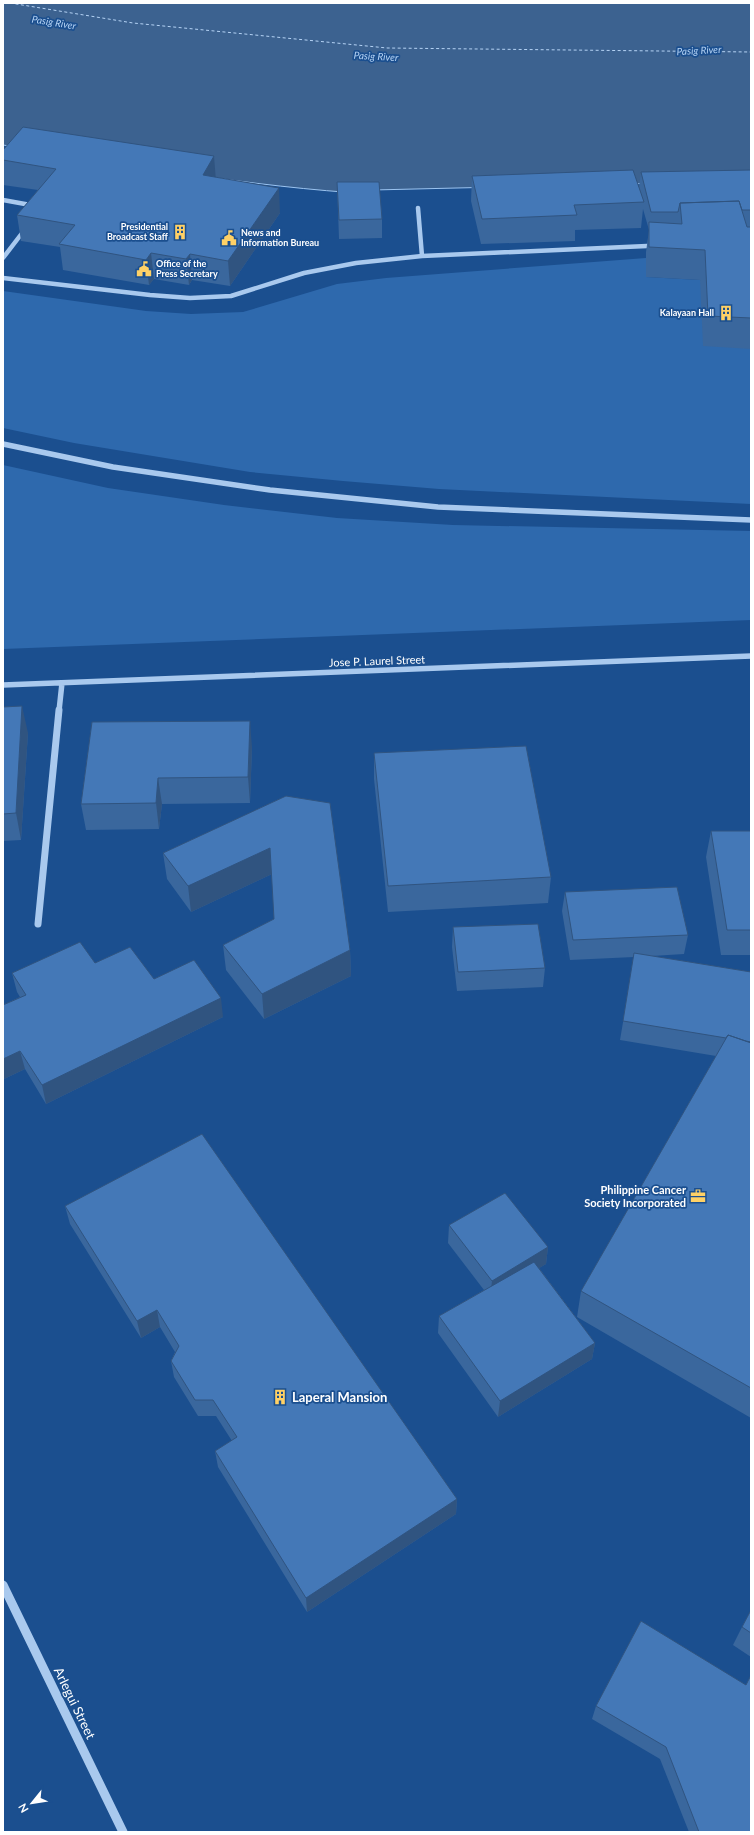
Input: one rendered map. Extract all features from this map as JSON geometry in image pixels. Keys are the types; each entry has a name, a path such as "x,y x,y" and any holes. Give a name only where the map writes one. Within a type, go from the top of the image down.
{"street":[{"path":"3,200 32,204 36,207 38,212"},
{"path":"418,208 422,256"},
{"path":"3,258 30,223"},
{"path":"3,278 150,295 190,298 231,296 304,273 356,263 422,256 647,246"},
{"path":"3,444 113,467 270,490 438,507 751,520"},
{"name":"Jose P. Laurel Street","path":"3,685 751,656"},
{"path":"38,924 62,683"},
{"name":"Arlegui Street","path":"3,1585 123,1832"}],"shaded area":[{"path":"646,258 646,277 700,280 751,349 751,504 439,489 250,472 74,443 3,428 3,291 146,311 191,314 243,312 337,284 386,278"},
{"path":"3,465 108,488 224,505 337,518 453,525 751,531 751,620 3,649"}],"water":[{"name":"Pasig River","path":"3,3 751,3 751,181 373,190 373,194 327,191 234,180 3,145"}],"building":[{"path":"23,127 214,156 203,175 279,188 228,261 190,254 186,259 151,253 146,260 59,244 75,225 17,215 56,169 3,160 3,150"},
{"path":"633,170 644,202 574,205 577,215 482,219 472,176"},
{"path":"751,170 751,210 742,210 739,201 680,203 678,212 651,212 641,172"},
{"path":"337,182 379,182 382,219 339,220"},
{"path":"739,201 747,227 751,227 751,318 708,316 705,250 649,247 649,222 682,224 680,203"},
{"path":"22,706 16,813 3,814 3,707"},
{"path":"250,721 248,777 158,778 156,803 81,804 92,722"},
{"path":"526,746 551,877 388,886 374,753"},
{"path":"286,796 330,803 350,950 262,994 223,945 274,919 270,848 188,886 163,853"},
{"path":"711,831 751,831 751,930 727,930"},
{"path":"677,887 688,935 573,940 565,892"},
{"path":"538,924 545,968 458,972 453,927"},
{"path":"80,942 95,963 130,947 154,979 194,960 221,998 42,1085 20,1051 3,1059 3,1005 26,995 12,973"},
{"path":"634,953 751,972 751,1042 728,1035 726,1038 623,1021"},
{"name":"Philippine Cancer Society Incorporated","path":"728,1035 751,1043 751,1388 581,1291"},
{"name":"Laperal Mansion","path":"202,1134 457,1499 306,1598 215,1451 237,1437 213,1400 195,1400 171,1361 179,1346 157,1310 137,1321 65,1206"},
{"path":"505,1193 548,1247 492,1281 449,1225"},
{"path":"534,1262 595,1343 500,1401 439,1316"},
{"path":"751,1610 751,1633 742,1627"},
{"path":"641,1621 746,1685 751,1675 751,1832 699,1832 666,1747 596,1706"}],"ferry route":[{"path":"10,3 133,23 387,48 751,52"}],"place":[{"name":"Presidential Broadcast Staff","path":"180,232"},
{"name":"News and Information Bureau","path":"229,238"},
{"name":"Office of the Press Secretary","path":"144,269"},
{"name":"Kalayaan Hall","path":"726,313"},
{"name":"Philippine Cancer Society Incorporated","path":"698,1196"},
{"name":"Laperal Mansion","path":"280,1397"}]}
